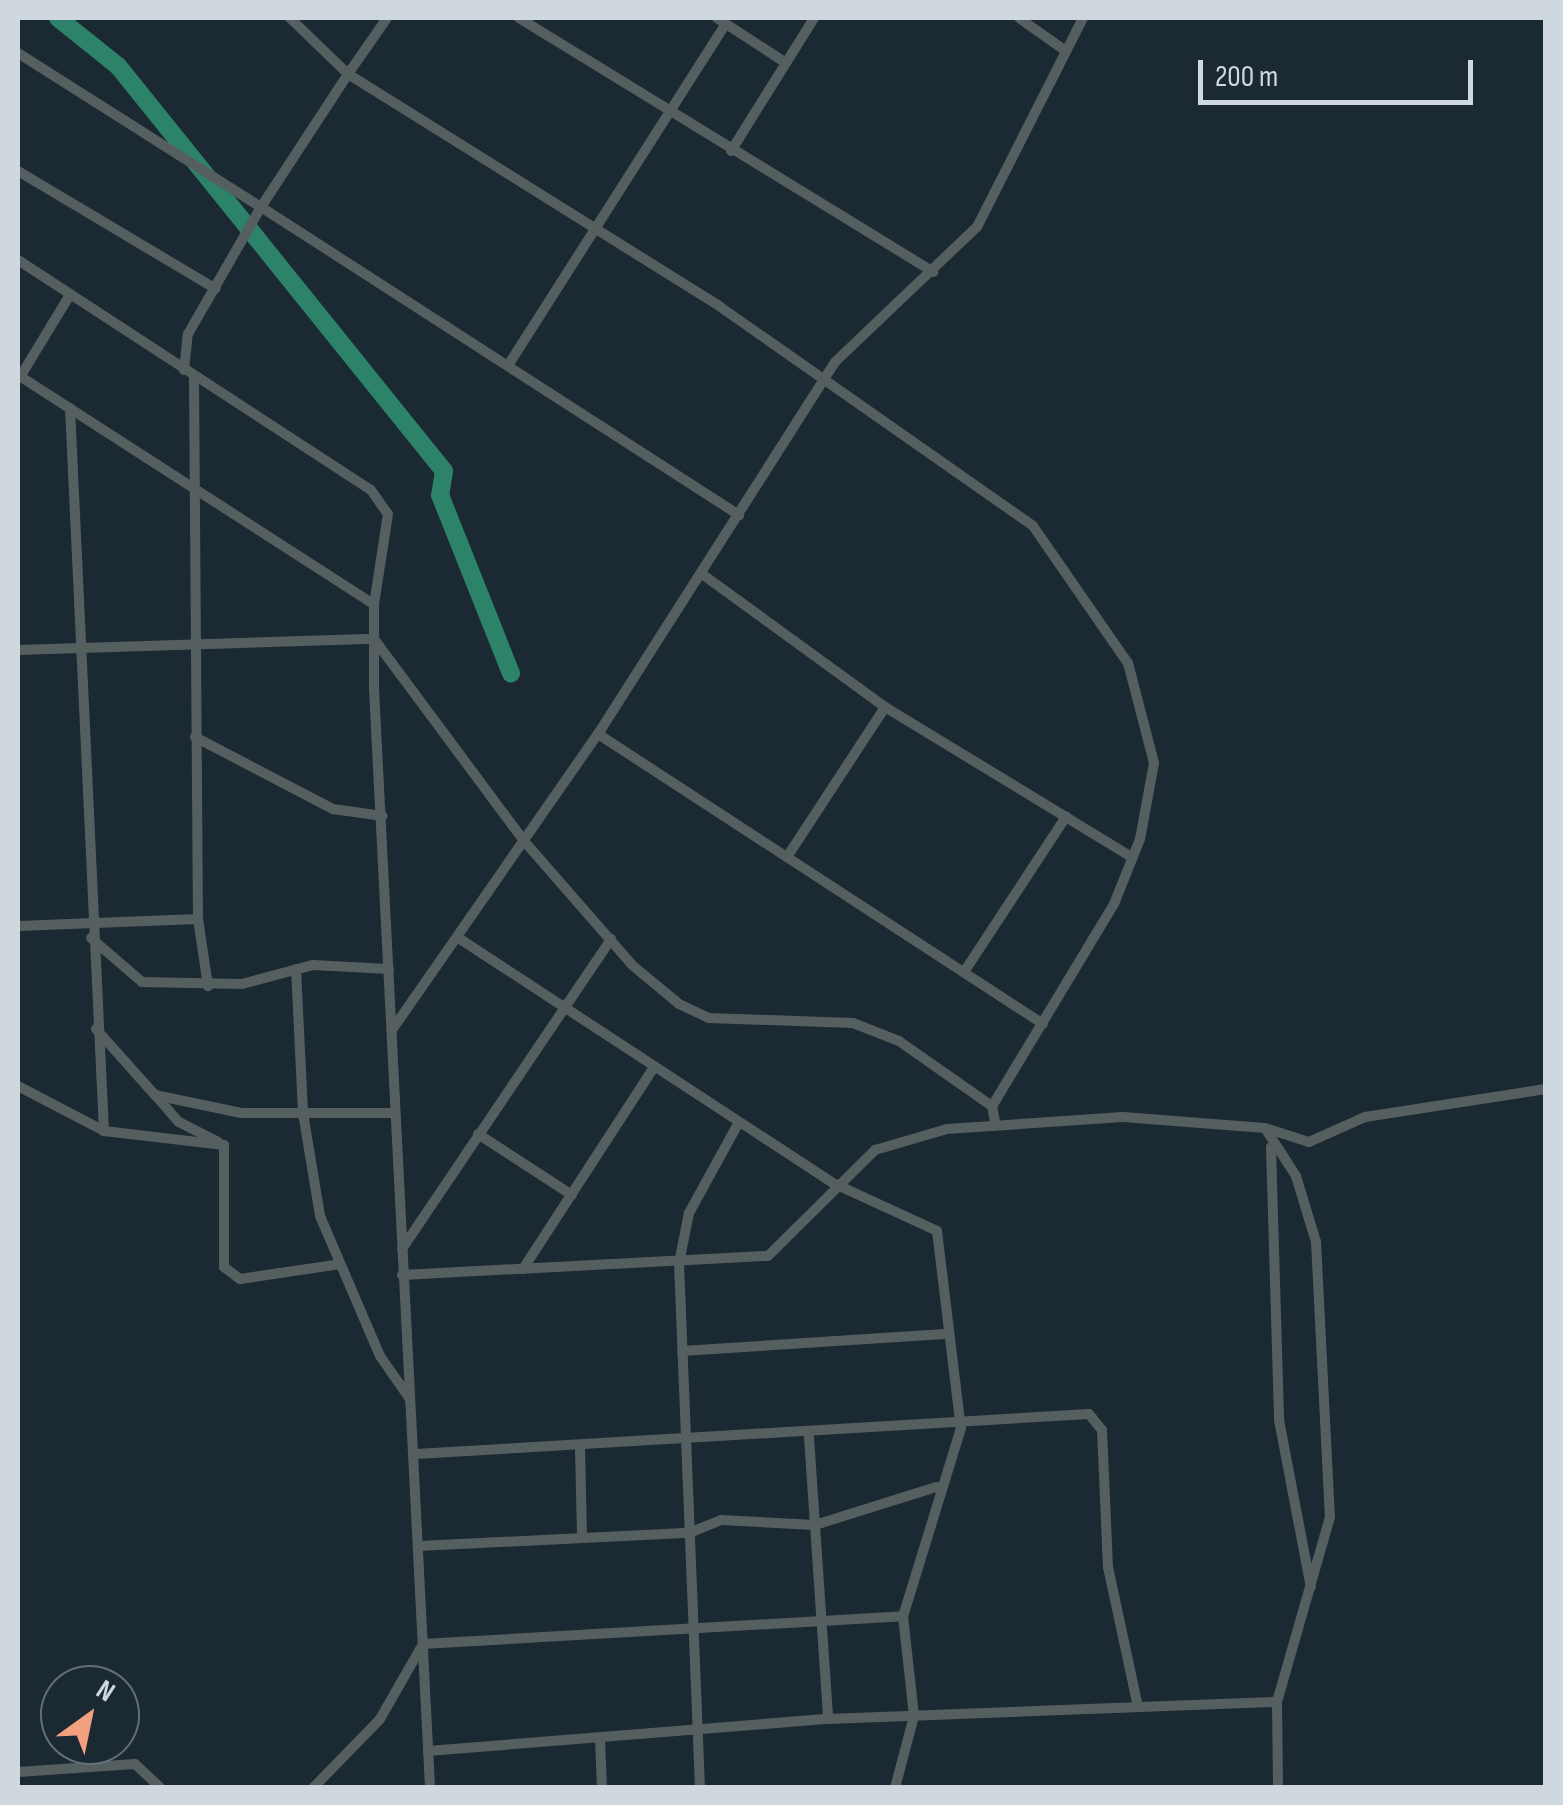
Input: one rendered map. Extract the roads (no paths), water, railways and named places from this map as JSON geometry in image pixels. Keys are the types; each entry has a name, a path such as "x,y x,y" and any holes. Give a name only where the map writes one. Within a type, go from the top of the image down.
{"street":[{"path":"290,18 348,74 822,381 1033,526 1086,596 1128,662 1152,729 1154,764 1133,858 1043,1024 992,1106 996,1126"},
{"path":"208,986 198,919 193,644 192,486 200,415 189,374 188,334 261,207 386,18"},
{"path":"519,18 672,116 932,272"},
{"path":"731,152 814,18"},
{"path":"1019,18 1063,49"},
{"path":"392,1031 598,734 822,381 977,227 1063,49 1084,18"},
{"path":"508,364 672,116 721,20 786,63"},
{"path":"18,52 739,515"},
{"path":"18,171 216,290"},
{"path":"18,260 68,298 382,500 388,514 374,604 374,639 392,1031 392,1113 416,1454 430,1788"},
{"path":"68,298 19,376 374,604"},
{"path":"70,408 89,922 104,1131"},
{"path":"702,574 885,707 1133,858"},
{"path":"18,650 374,639"},
{"path":"374,639 524,841 612,939 679,1004 709,1018 853,1022 898,1041 992,1106"},
{"path":"787,858 885,707"},
{"path":"598,734 1043,1024"},
{"path":"195,737 333,809 383,816"},
{"path":"964,972 1066,817"},
{"path":"18,926 198,919"},
{"path":"457,937 653,1070 836,1184 938,1230 961,1428 936,1488 903,1616 914,1716 895,1788"},
{"path":"90,938 142,982 208,986 296,969 389,969"},
{"path":"402,1248 612,939"},
{"path":"296,969 302,1113 320,1216 380,1356 411,1400"},
{"path":"96,1028 180,1122 224,1145"},
{"path":"523,1270 653,1070"},
{"path":"18,1086 104,1131 224,1145"},
{"path":"402,1274 679,1262 784,1248 836,1184 875,1150 908,1138 996,1126 1122,1117 1265,1128 1309,1142 1366,1117 1546,1089"},
{"path":"155,1095 241,1112 392,1113"},
{"path":"700,1788 679,1262 689,1214 738,1124"},
{"path":"1265,1128 1271,1146 1279,1420 1312,1592"},
{"path":"478,1134 572,1195"},
{"path":"224,1145 224,1267 240,1279 340,1264"},
{"path":"1271,1146 1296,1176 1316,1242 1330,1517 1312,1592 1277,1702 1278,1788"},
{"path":"682,1351 948,1334"},
{"path":"416,1454 685,1445 1099,1420 1111,1589 1138,1707"},
{"path":"808,1437 828,1720"},
{"path":"580,1448 582,1537"},
{"path":"419,1546 689,1533 722,1520 815,1525 936,1488"},
{"path":"424,1644 821,1624 903,1616"},
{"path":"313,1788 380,1719 424,1644"},
{"path":"428,1751 828,1720 1277,1702"},
{"path":"600,1739 602,1788"},
{"path":"18,1772 135,1764 161,1788"}],"waterway":[{"path":"58,18 118,66 444,471 440,495 511,673"}]}
